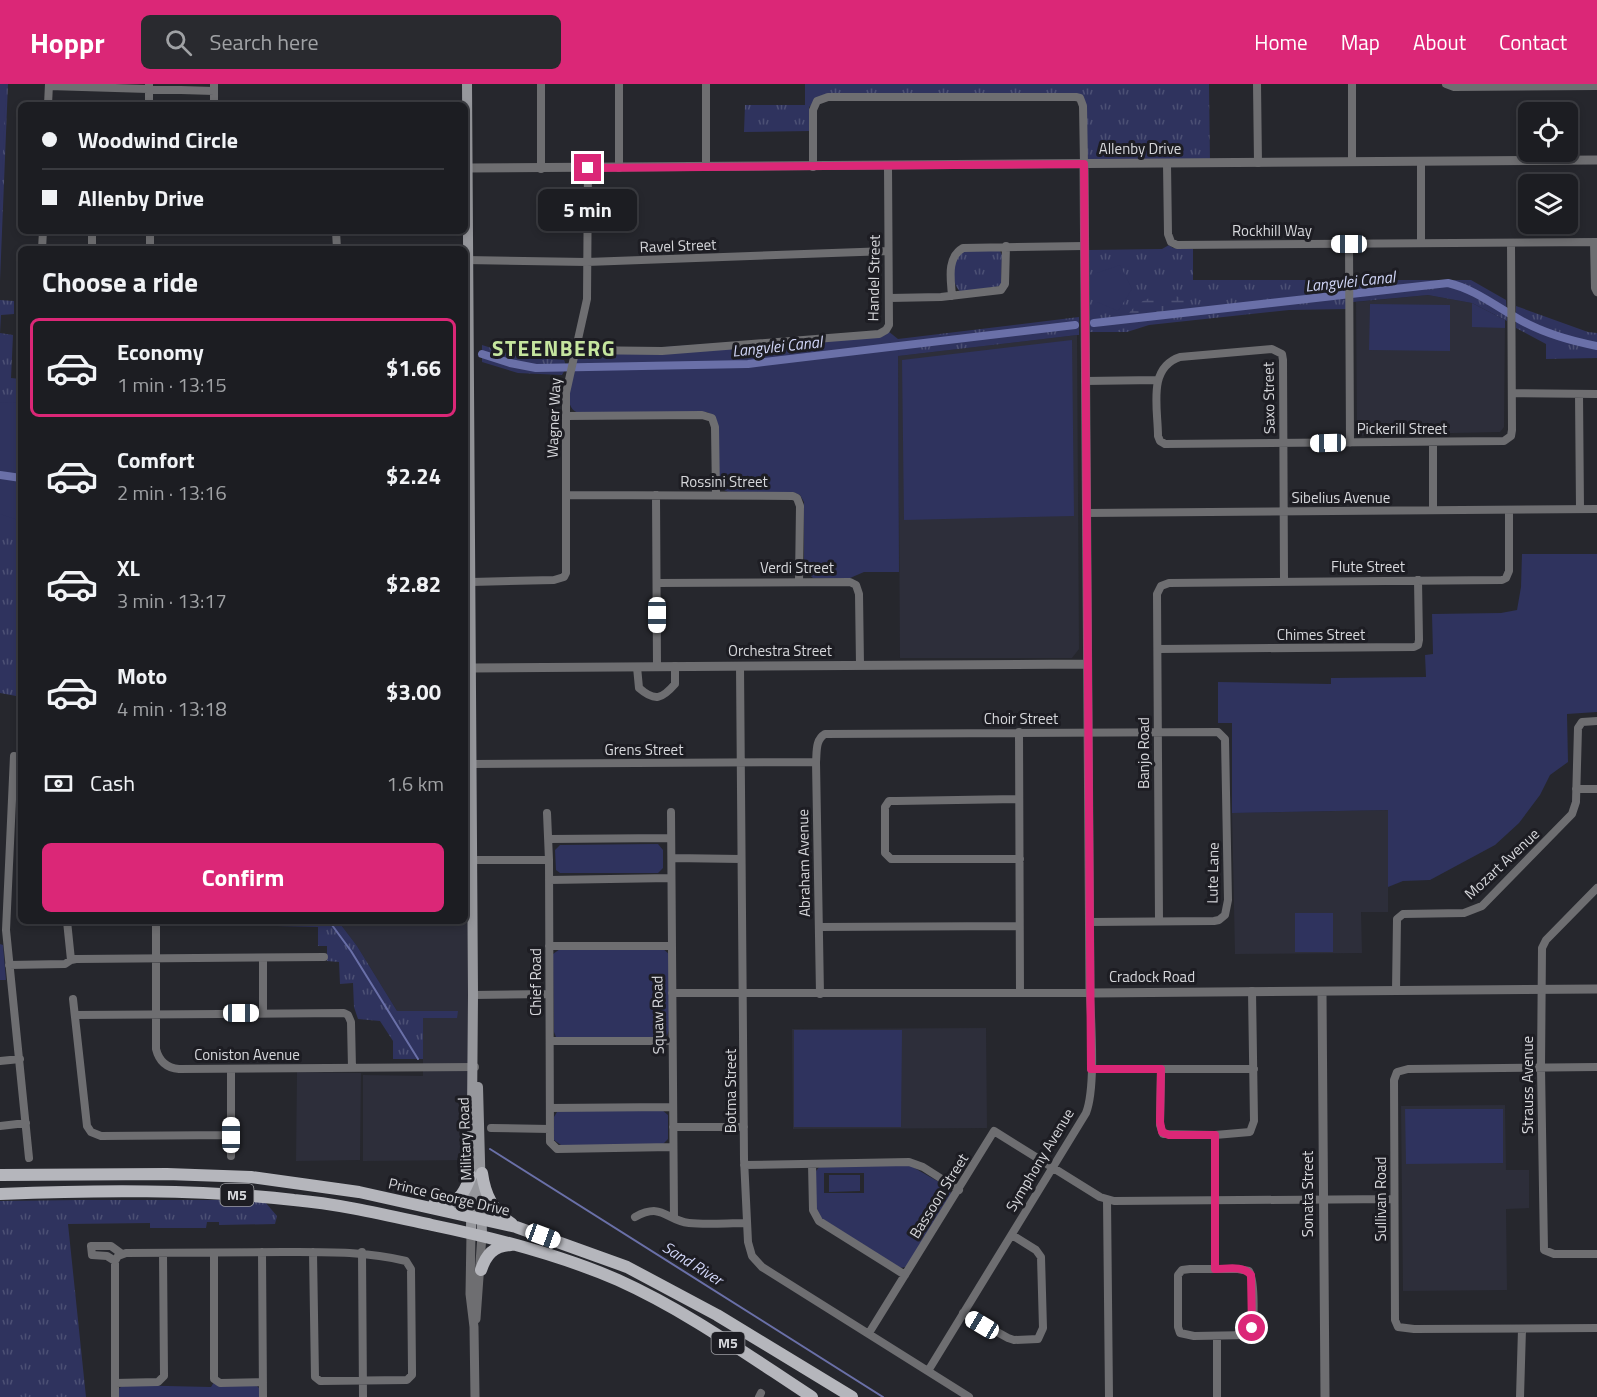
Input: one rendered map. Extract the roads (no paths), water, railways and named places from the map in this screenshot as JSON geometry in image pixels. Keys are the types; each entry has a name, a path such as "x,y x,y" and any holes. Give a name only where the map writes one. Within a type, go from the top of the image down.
{"main road":[{"name":"Military Road","path":"467,84 467,102"},
{"name":"Military Road","path":"468,300 471,582 468,668 472,764 476,1234"},
{"name":"Prince George Drive","path":"0,1175 167,1174 251,1177 359,1192 516,1227 627,1267 717,1315 852,1397"},
{"path":"403,1201 444,1204 454,1201 465,1192 476,1174"},
{"path":"476,1174 494,1208 516,1227"},
{"name":"Prince George Drive","path":"0,1194 166,1192 266,1197 354,1208 476,1234 524,1246 590,1269 649,1296 708,1330 812,1397"},
{"path":"481,1270 487,1256 497,1248 506,1245 524,1246"}],"street":[{"path":"541,84 541,169"},
{"path":"619,84 619,168"},
{"path":"706,84 706,167"},
{"path":"1257,84 1258,163"},
{"path":"1352,84 1352,162"},
{"path":"1446,84 1454,87 1597,86"},
{"path":"48,102 49,85 214,87"},
{"path":"813,166 813,110 817,101 828,97 1076,97 1080,99 1083,106 1084,164"},
{"name":"Allenby Drive","path":"468,168 1597,160"},
{"path":"1421,162 1421,243"},
{"name":"Symphony Avenue","path":"928,1371 1083,1120 1089,1106 1091,1069 1084,164"},
{"name":"Rockhill Way","path":"1167,164 1168,234 1169,240 1174,244 1595,242"},
{"name":"Handel Street","path":"575,350 662,351 879,334 886,330 889,325 890,298 888,166"},
{"name":"Wagner Way","path":"471,582 555,580 564,577 567,567 566,387 587,299 588,168"},
{"path":"1595,242 1595,288 1597,292"},
{"name":"Pickerill Street","path":"1157,380 1158,436 1165,444 1433,443 1499,442 1509,439 1512,430 1511,243"},
{"path":"1349,244 1350,443"},
{"path":"890,298 952,296 997,291 1004,287 1006,246"},
{"path":"952,296 952,261 958,251 969,247 1084,246"},
{"name":"Ravel Street","path":"468,260 587,262 888,251"},
{"name":"Saxo Street","path":"1157,380 1168,363 1180,357 1242,351 1278,350 1282,354 1284,581"},
{"path":"1085,381 1157,380"},
{"path":"1512,393 1597,394"},
{"path":"1579,394 1580,509"},
{"path":"566,416 702,415 712,418 716,427 716,495"},
{"path":"1433,443 1433,510"},
{"name":"Rossini Street","path":"567,495 788,495 797,498 800,506 800,581"},
{"path":"656,495 657,666"},
{"name":"Sibelius Avenue","path":"1086,513 1597,509"},
{"name":"Flute Street","path":"1161,586 1169,583 1498,580 1506,578 1509,571 1509,510"},
{"name":"Chimes Street","path":"1158,649 1414,647 1418,645 1419,640 1418,580"},
{"name":"Verdi Street","path":"657,583 844,581 856,585 859,594 860,665"},
{"name":"Banjo Road","path":"1159,921 1157,594 1161,586"},
{"name":"Orchestra Street","path":"468,668 1087,664"},
{"path":"637,667 638,686 649,696 660,697 664,696 675,684 675,666"},
{"name":"Botma Street","path":"740,666 744,1165 749,1249 762,1267 969,1397"},
{"path":"1597,721 1582,722 1578,728 1576,789 1597,789"},
{"path":"1018,732 1020,993"},
{"name":"Choir Street","path":"825,734 1218,732"},
{"name":"Lute Lane","path":"1090,922 1219,920 1225,915 1228,900 1225,739 1218,732"},
{"name":"Abraham Avenue","path":"820,994 816,762 817,744 821,736 825,734"},
{"path":"14,756 6,919 29,1158"},
{"name":"Grens Street","path":"472,764 816,762"},
{"name":"Mozart Avenue","path":"1396,991 1396,924 1400,916 1407,913 1464,913 1482,906 1569,818 1575,808 1576,789"},
{"path":"1019,799 889,801 885,807 885,853 891,859 1020,859"},
{"name":"Squaw Road","path":"671,812 670,946 674,1218"},
{"name":"Chief Road","path":"547,813 550,1142 556,1149 672,1148"},
{"path":"549,839 670,838"},
{"path":"672,858 741,858"},
{"path":"472,860 549,860"},
{"path":"549,880 671,878"},
{"name":"Strauss Avenue","path":"1597,888 1544,943 1541,954 1544,1250 1554,1254 1597,1254"},
{"path":"67,924 70,960"},
{"name":"Coniston Avenue","path":"156,924 156,1049 160,1059 166,1065 179,1069 475,1067"},
{"path":"819,927 1019,926"},
{"path":"549,946 670,946"},
{"path":"9,965 65,964 70,960 324,957"},
{"path":"262,1013 263,958"},
{"name":"Cradock Road","path":"672,993 1322,992 1597,989"},
{"path":"1161,1069 1160,1122 1162,1132 1169,1135 1215,1135 1242,1134 1252,1130 1254,1069 1252,992"},
{"name":"Sonata Street","path":"1322,992 1325,1397"},
{"path":"473,994 549,994"},
{"path":"73,999 87,1126 91,1132 101,1136 231,1135"},
{"path":"75,1015 341,1013 348,1015 351,1022 352,1068"},
{"path":"550,1041 672,1041"},
{"path":"0,1061 20,1059"},
{"name":"Sullivan Road","path":"1597,1067 1408,1069 1397,1072 1394,1080 1395,1320 1398,1327 1405,1329 1597,1328"},
{"path":"231,1069 231,1156"},
{"path":"1091,1069 1254,1069"},
{"path":"550,1108 672,1107"},
{"path":"0,1126 26,1123"},
{"path":"673,1127 744,1127"},
{"path":"491,1128 550,1129"},
{"name":"Bassoon Street","path":"869,1334 994,1131 1054,1167"},
{"path":"1215,1135 1215,1269"},
{"path":"744,1165 909,1162 923,1167 959,1190"},
{"path":"812,1164 814,1215 819,1221 905,1275"},
{"path":"1054,1167 1107,1200 1394,1199"},
{"path":"1107,1200 1109,1397"},
{"path":"635,1217 658,1211 665,1212 682,1222 746,1223"},
{"name":"Military Road","path":"476,1234 481,1270 474,1327 476,1397"},
{"name":"Military Road","path":"474,1327 471,1313 476,1234"},
{"name":"Symphony Avenue","path":"963,1313 1008,1338 1038,1339 1043,1323 1041,1257 1036,1250 1012,1235"},
{"path":"115,1261 107,1256 92,1255 91,1246 111,1246 122,1254 262,1252 313,1252 362,1252 404,1260 410,1265 411,1377 405,1380 320,1381 314,1374 313,1252"},
{"path":"262,1252 263,1397"},
{"path":"362,1252 363,1397"},
{"path":"115,1383 158,1382 164,1376 163,1253"},
{"path":"214,1253 214,1379 220,1383 263,1383"},
{"path":"115,1397 115,1261 122,1254"},
{"path":"1215,1269 1249,1271 1252,1278 1252,1333 1248,1336 1185,1336 1180,1333 1178,1327 1179,1273 1184,1270 1215,1269"},
{"path":"1520,1397 1522,1329"},
{"path":"1217,1337 1217,1397"}],"waterway":[{"name":"Langvlei Canal","path":"1094,323 1448,283 1477,294 1540,330 1597,346"},
{"name":"Langvlei Canal","path":"482,354 536,368 748,364 1075,325"},
{"name":"Langvlei Canal","path":"0,475 18,478"},
{"name":"Sand River","path":"331,924 351,951 418,1059"},
{"name":"Sand River","path":"490,1149 883,1397"}],"district":[{"name":"STEENBERG","path":"554,349"}]}
